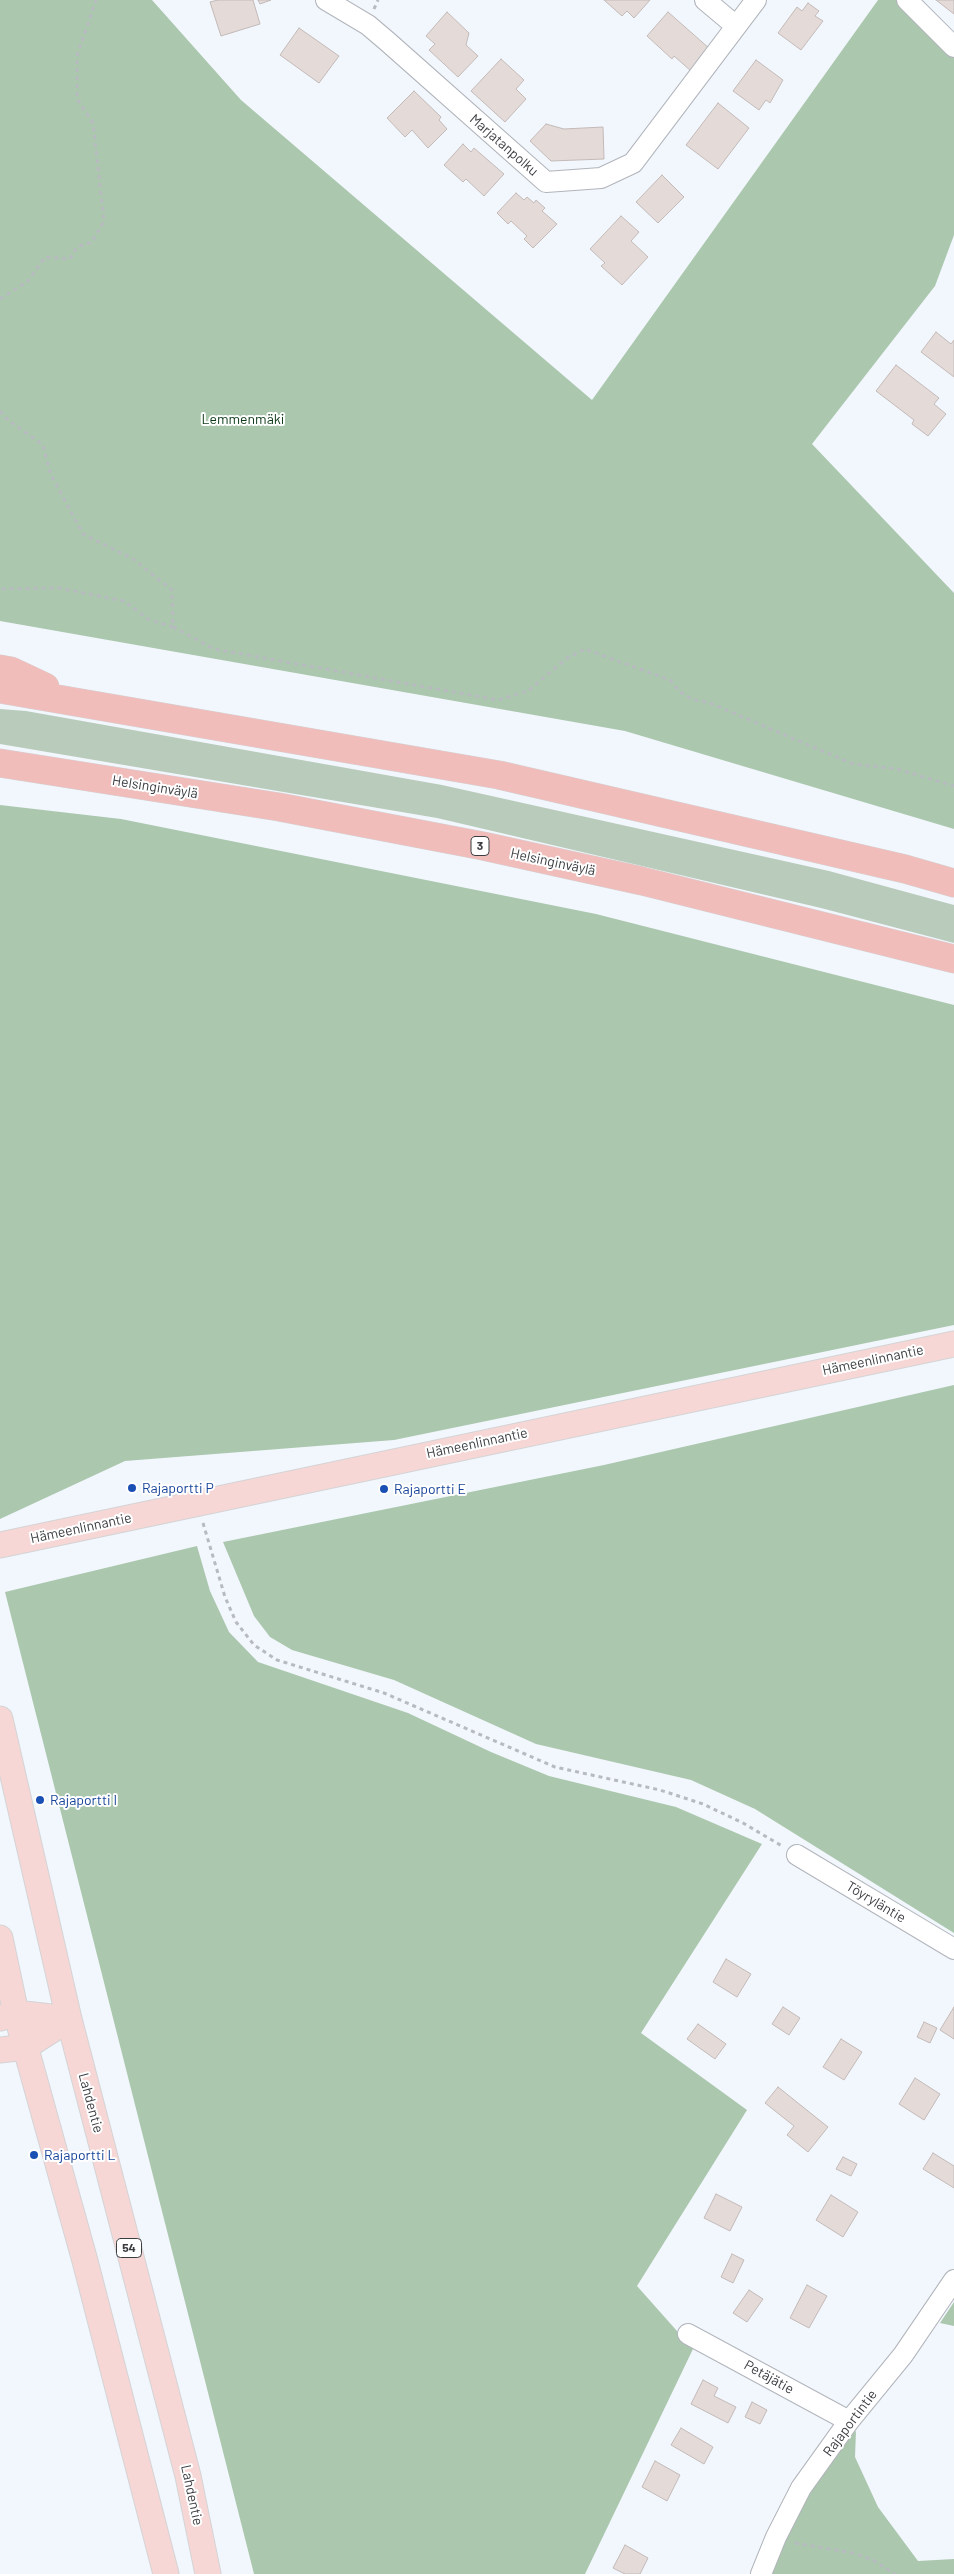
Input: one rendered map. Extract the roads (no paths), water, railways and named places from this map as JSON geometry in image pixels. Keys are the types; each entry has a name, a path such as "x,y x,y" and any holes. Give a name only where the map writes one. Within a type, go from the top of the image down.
{"highway":[{"path":"0,669 11,671 74,700"},
{"path":"0,690 74,700 499,775 905,869 954,883"},
{"name":"Helsinginväylä","path":"0,763 279,808 483,846 642,881 954,959"}],"main road":[{"name":"Hämeenlinnantie","path":"0,1545 954,1344"},
{"name":"Lahdentie","path":"0,1718 69,2019 188,2476 208,2574"},
{"path":"0,1938 8,2016 25,2047 85,2261 166,2574"},
{"path":"8,2016 69,2019"},
{"path":"0,2050 25,2047 69,2019"}],"street":[{"name":"Marjatanpolku","path":"326,0 368,26 388,42 546,182 601,178 633,163 756,0"},
{"path":"705,0 736,26"},
{"path":"907,0 954,47"},
{"name":"Töyryläntie","path":"797,1855 954,1949"},
{"name":"Rajaportintie","path":"761,2574 776,2537 801,2488 849,2422 903,2355 954,2280"},
{"name":"Petäjätie","path":"688,2334 849,2422"}],"place":[{"name":"Rajaportti P","path":"132,1488"},
{"name":"Rajaportti E","path":"384,1489"},
{"name":"Rajaportti I","path":"40,1800"},
{"name":"Rajaportti L","path":"34,2155"}],"park label":[{"name":"Lemmenmäki","path":"243,419"}]}
